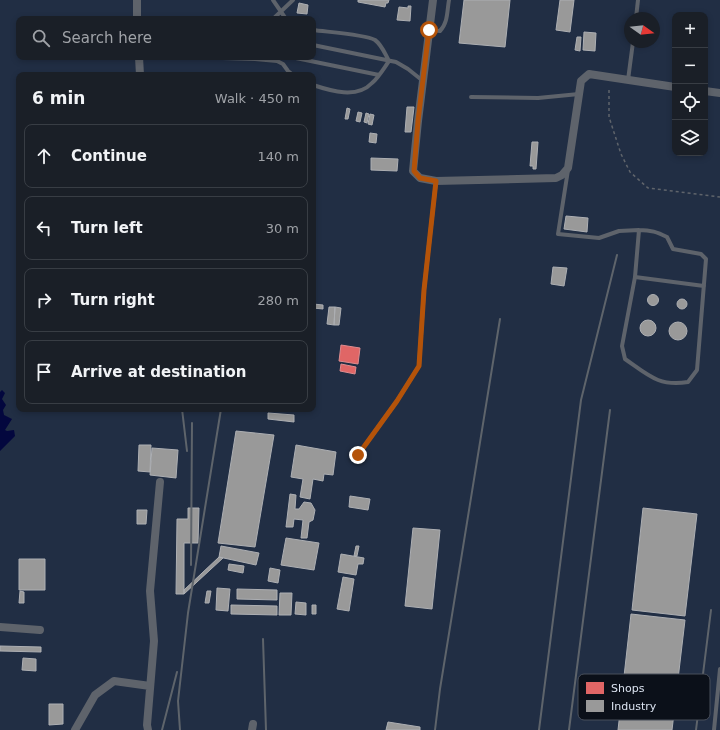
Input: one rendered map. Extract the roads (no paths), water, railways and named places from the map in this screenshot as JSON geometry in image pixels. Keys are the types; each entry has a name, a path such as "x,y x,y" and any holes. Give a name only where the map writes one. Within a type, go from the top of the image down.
{"street":[{"path":"137,0 137,16"},
{"path":"433,0 418,121 414,171 420,178 436,181 556,178 562,175 568,168 581,81 589,74 672,87"},
{"path":"139,60 140,72"},
{"path":"708,91 720,93"},
{"path":"148,730 147,725 154,641 150,591 160,482"},
{"path":"0,628 40,630"},
{"path":"75,730 95,695 114,681 150,686"}],"lane":[{"path":"273,0 284,16"},
{"path":"276,16 293,0"},
{"path":"429,30 440,31 443,28 449,0"},
{"path":"637,12 638,0"},
{"path":"316,30 366,37 376,41 381,46 389,61"},
{"path":"316,46 389,61 403,66 423,81"},
{"path":"628,80 632,48"},
{"path":"270,60 283,64 289,72"},
{"path":"306,60 379,75"},
{"path":"316,86 342,92 359,91 372,84 389,61"},
{"path":"471,97 538,98 579,94"},
{"path":"568,168 558,234 600,238 619,231 639,230 650,230 667,237 673,249 701,254 706,259 697,370 688,382 675,384 654,379 625,359 622,346 635,277 639,230"},
{"path":"358,455 397,401 419,366 424,290 436,181"},
{"path":"635,277 704,286"},
{"path":"714,730 720,669"}],"railway":[{"path":"539,730 581,400 617,255"},
{"path":"435,730 440,689 500,319"},
{"path":"569,730 610,410"},
{"path":"182,412 187,451"},
{"path":"180,730 178,701 188,613 221,412"},
{"path":"191,565 192,423"},
{"path":"703,674 711,610"},
{"path":"263,639 266,730"},
{"path":"162,730 177,672"},
{"path":"696,730 697,720"}]}
